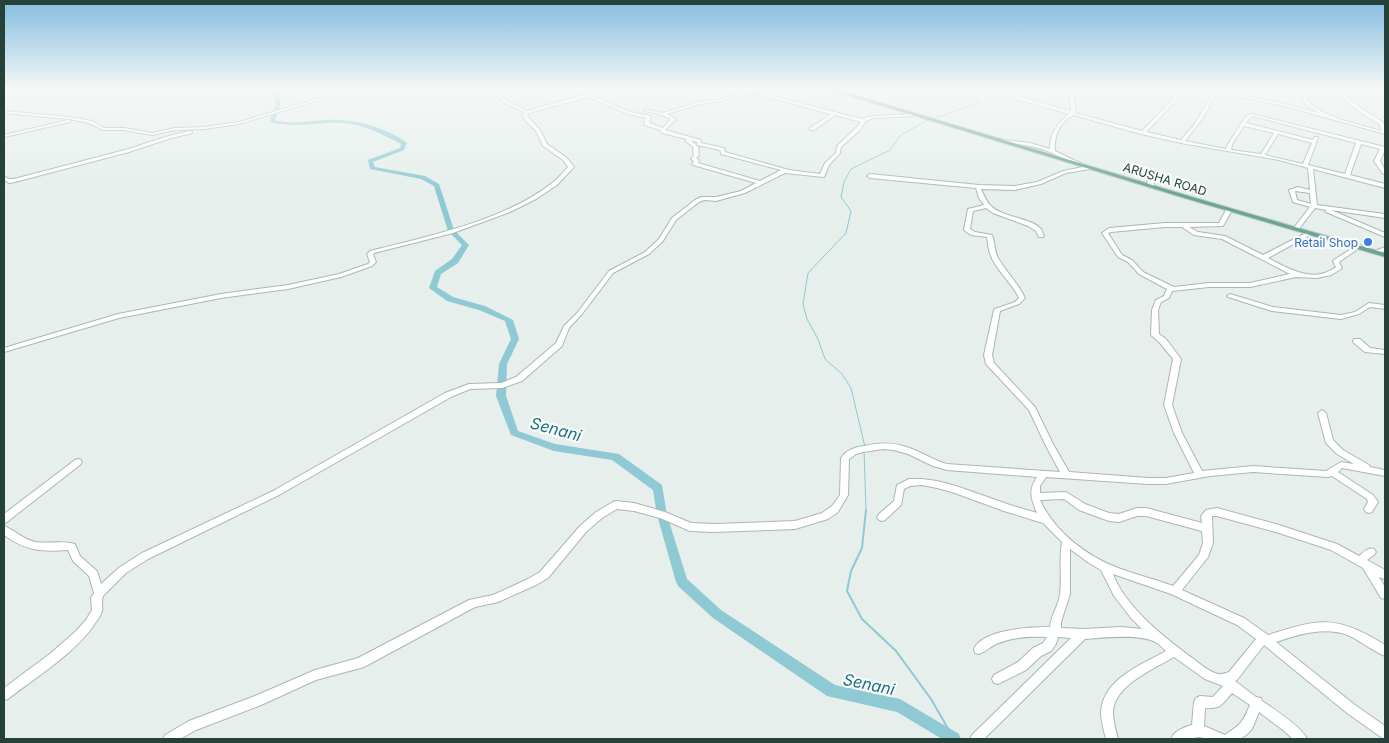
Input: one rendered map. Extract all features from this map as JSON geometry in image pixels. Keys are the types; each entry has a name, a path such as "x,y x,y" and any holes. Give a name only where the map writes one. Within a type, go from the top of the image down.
{"main road":[{"name":"ARUSHA ROAD","path":"941,124 1229,210 1385,254"}],"street":[{"path":"4,136 53,124"},
{"path":"78,124 103,129 124,129 147,134 180,128 204,128"},
{"path":"92,124 96,127"},
{"path":"4,178 13,181 62,166 129,150 169,136 229,124"},
{"path":"4,350 141,311 221,296 288,287 341,275 370,265 373,262 370,254 372,252 451,231 508,212 547,191 571,167 565,159 545,145 537,129 531,124"},
{"path":"646,124 699,142"},
{"path":"666,131 671,124"},
{"path":"812,129 820,124"},
{"path":"666,131 668,134 722,149 723,153 787,171 822,176 827,164 838,153 839,147 861,124"},
{"path":"1053,152 1051,143 1060,124"},
{"path":"1110,124 1181,142 1262,155 1385,186"},
{"path":"1144,133 1152,124"},
{"path":"1181,142 1197,124"},
{"path":"1229,149 1230,144 1244,124 1314,142"},
{"path":"1287,124 1384,149 1377,161 1385,173"},
{"path":"1354,124 1385,132"},
{"path":"1356,124 1385,132"},
{"path":"1296,229 1313,206 1308,166 1314,142 1320,132"},
{"path":"1262,155 1277,133"},
{"path":"688,140 698,148 696,150 697,156 693,159 697,160 695,164 760,183"},
{"path":"993,140 1024,143 1053,152 1080,166"},
{"path":"1347,176 1359,142"},
{"path":"870,176 978,187 1015,188 1032,186 1058,174 1088,168"},
{"path":"4,695 46,663 82,631 96,611 98,593 123,570 145,556 276,492 448,395 469,387 502,385 518,379 559,344 566,327 580,313 611,272 647,253 661,240 674,219 702,199 713,199 747,190 779,172 787,171"},
{"path":"1152,187 1150,181 1158,178"},
{"path":"978,187 981,197 987,206 997,214 1018,219 1036,228 1041,236"},
{"path":"1312,192 1298,189 1292,190 1294,201 1313,206 1385,216"},
{"path":"987,206 970,210 967,230 973,234 990,236 991,251 1003,270 1016,285 1022,298 1017,303 997,310 988,355 989,361 997,373 1034,411 1048,444 1066,474"},
{"path":"1321,207 1385,236"},
{"path":"1229,210 1222,226 1109,230 1105,233 1120,256 1141,273 1172,289 1209,285 1250,285 1295,275 1334,273 1339,268 1336,261 1359,246"},
{"path":"1184,226 1196,234 1223,237 1234,245 1264,258 1295,275"},
{"path":"1264,258 1310,233"},
{"path":"1375,252 1385,249"},
{"path":"1172,289 1169,290 1167,297 1158,301 1155,310 1154,330 1156,337 1163,341 1177,359 1168,405 1178,433 1200,475"},
{"path":"1230,296 1272,309 1341,317 1357,312 1369,304 1385,307"},
{"path":"1357,340 1368,350 1385,352"},
{"path":"1322,413 1329,441 1352,460 1375,471"},
{"path":"169,739 193,725 257,701 315,675 360,663 473,603 494,599 532,582 552,566 583,529 599,515 616,505 643,509 690,526 729,528 803,524 825,516 841,502 845,488 845,458 865,448 886,445 905,448 930,461 948,466 1166,481 1253,469 1283,469 1322,474 1332,472 1341,465 1385,473"},
{"path":"4,519 78,462"},
{"path":"1332,472 1370,497 1373,502 1369,509"},
{"path":"1043,474 1035,484 1036,497 1044,519"},
{"path":"882,516 898,503 900,487 910,483 936,485 961,490 1007,508 1044,519 1067,540 1105,567 1175,591 1247,625 1263,640 1385,733"},
{"path":"1036,497 1063,495 1082,507 1110,517 1122,518 1137,512 1146,512 1207,528"},
{"path":"1175,591 1204,557 1208,544 1206,516 1209,513 1229,514 1310,538 1334,547 1385,575"},
{"path":"4,530 16,539 36,548 72,547 76,558 93,574 98,593"},
{"path":"998,679 1022,666 1052,641 1055,622 1065,595 1064,552 1067,540"},
{"path":"1362,561 1371,552"},
{"path":"1362,561 1385,594"},
{"path":"1105,567 1109,580 1125,604 1159,637 1206,674 1228,682 1257,702 1301,739"},
{"path":"1198,730 1200,702 1216,703 1228,682 1249,653 1263,640 1307,627 1328,625 1344,628 1366,638 1385,651"},
{"path":"979,650 987,643 1004,636 1040,631 1083,634 1126,632 1159,637"},
{"path":"976,739 1083,634"},
{"path":"1112,739 1107,714 1109,700 1125,680 1176,651"},
{"path":"1229,739 1243,730 1249,723 1251,712 1257,702"},
{"path":"1177,739 1188,732 1198,730 1221,739"}],"waterway":[{"name":"Senani","path":"285,124 298,124"},
{"name":"Senani","path":"358,124 370,127 404,143 402,149 370,161 372,168 423,177 437,185 451,231 466,245 455,261 438,273 433,288 450,299 482,308 509,320 515,339 503,364 501,396 514,433 554,447 615,457 658,488 662,515 682,582 717,614 832,691 900,706 954,739"},
{"path":"865,447 851,388 842,374 825,359 818,339 807,319 803,304 808,273 846,233 851,211 841,197 844,182 851,169 890,150 901,135 921,124"},
{"path":"864,450 866,510"},
{"path":"866,510 862,548 851,571 847,591 862,619 896,651 931,699 954,739"}],"place":[{"name":"Retail Shop","path":"1368,242"}]}
